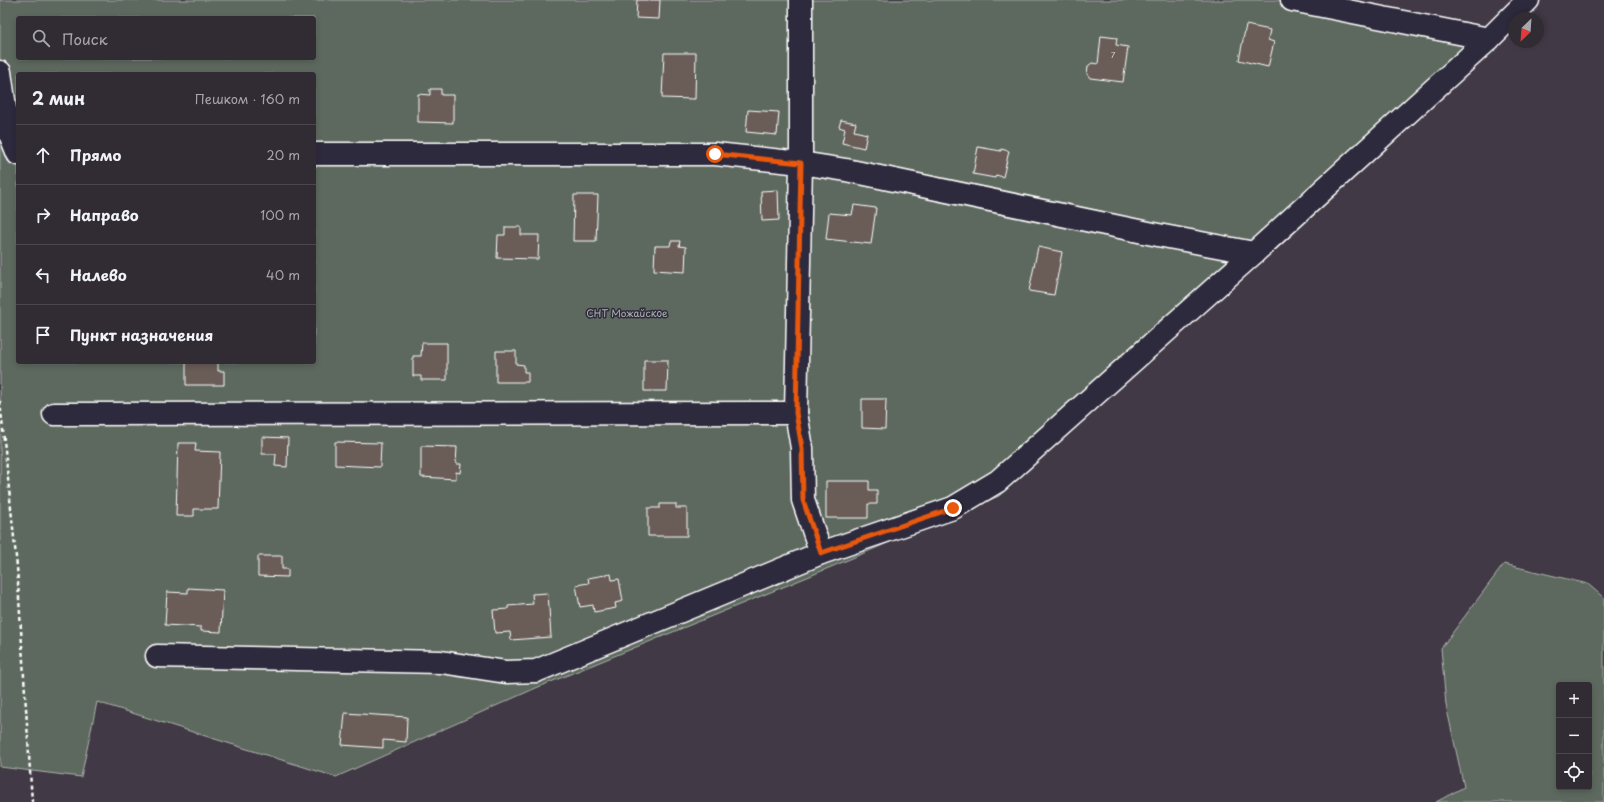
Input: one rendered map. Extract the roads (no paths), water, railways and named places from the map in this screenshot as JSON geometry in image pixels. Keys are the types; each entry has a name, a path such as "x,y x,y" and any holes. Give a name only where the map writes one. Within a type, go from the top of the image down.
{"street":[{"path":"801,0 801,163 796,413 802,448 803,500 821,553"},
{"path":"1292,0 1489,39"},
{"path":"157,656 441,662 506,672 536,671 821,553 953,508 998,481 1254,253 1489,39 1528,0"},
{"path":"0,72 8,129 16,149"},
{"path":"316,154 715,154 801,163 846,170 1158,235 1254,253"},
{"path":"54,414 796,413"}],"park label":[{"name":"СНТ Можайское","path":"627,313"}]}
